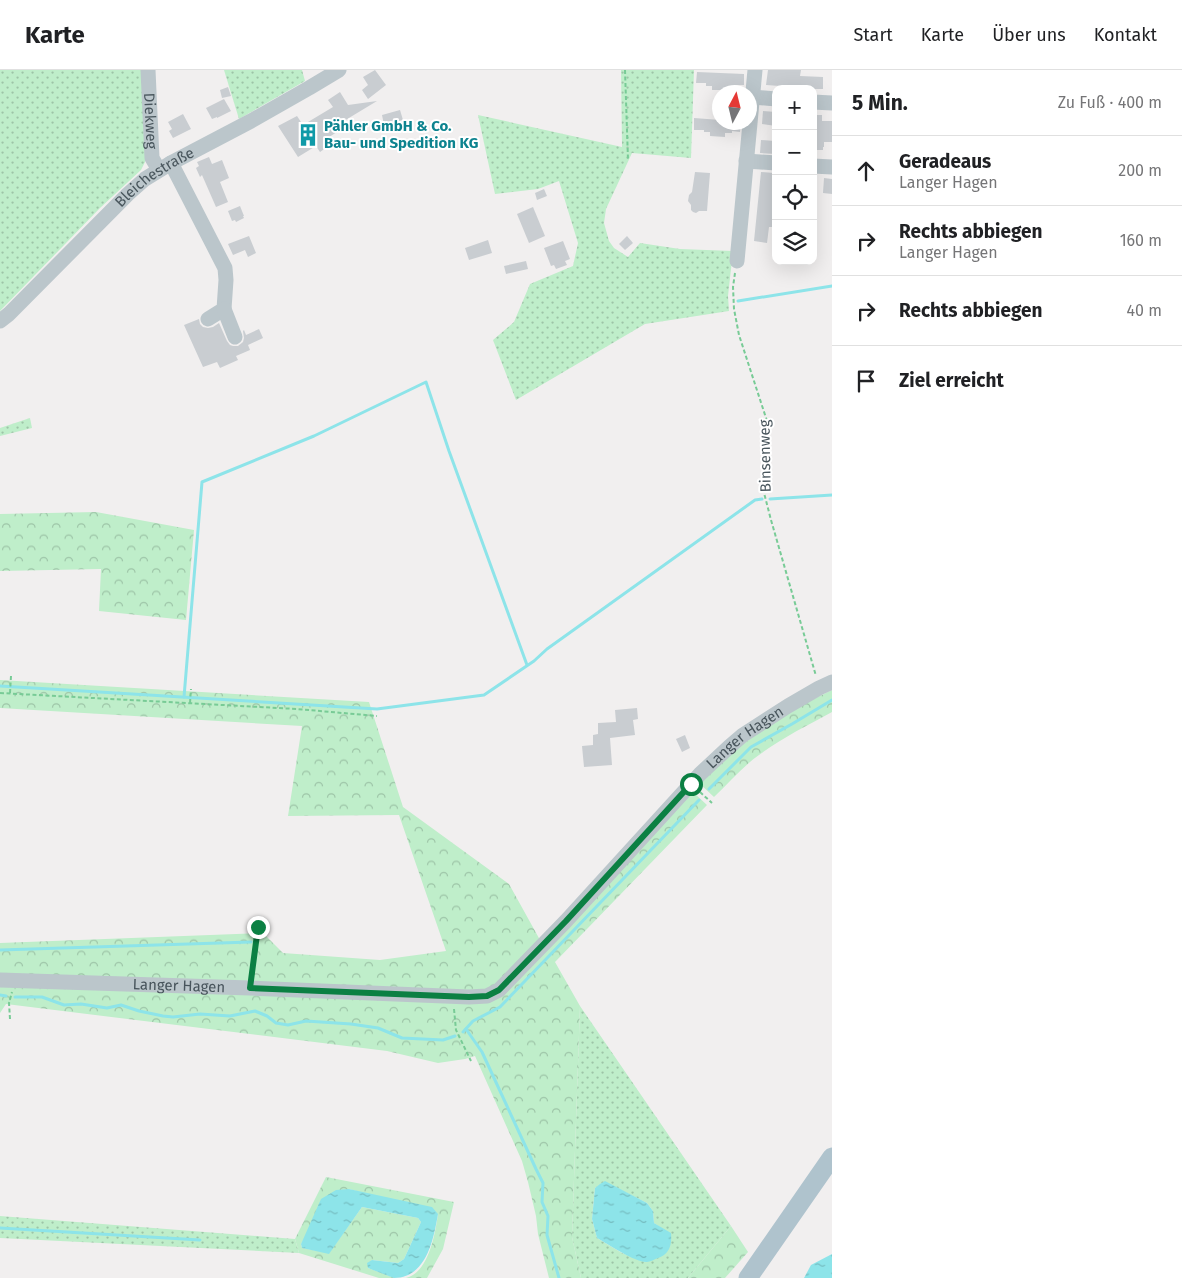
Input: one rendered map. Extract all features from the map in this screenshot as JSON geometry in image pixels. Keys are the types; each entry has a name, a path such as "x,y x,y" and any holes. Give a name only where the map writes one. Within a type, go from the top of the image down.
{"main road":[{"path":"748,1278 832,1157"}],"street":[{"name":"Diekweg","path":"148,70 152,158 165,166 225,268 224,309"},
{"name":"Bleichestraße","path":"0,321 145,179 165,166 251,121 338,70"},
{"path":"753,85 754,70"},
{"path":"757,97 772,99"},
{"path":"817,102 832,102"},
{"path":"737,261 749,130"},
{"path":"746,161 772,163"},
{"path":"817,166 832,167"},
{"path":"208,320 224,309 235,337"},
{"name":"Langer Hagen","path":"0,980 487,996 499,990 566,921 691,784 722,754 743,735 826,685"}],"path":[{"path":"625,70 628,160"},
{"name":"Binsenweg","path":"737,261 733,287 734,309 740,335 767,421 762,485 771,520 826,685"},
{"path":"10,692 11,676"},
{"path":"190,702 191,689"},
{"path":"0,693 190,702 377,716"},
{"path":"691,784 712,803"},
{"path":"250,988 258,927"},
{"path":"10,1019 9,1003 16,980"},
{"path":"453,996 456,1030 471,1061"}],"green space":[{"path":"0,70 143,70 146,156 141,170 100,208 0,311"},
{"path":"224,70 302,70 305,81 239,119"},
{"path":"621,70 694,70 691,158 632,153 606,209 604,223 609,241 614,248 628,257 640,243 680,249 733,251 728,296 729,311 645,324 516,400 493,340 514,322 530,284 573,266 578,243 559,181 538,189 495,194 478,115 622,147"},
{"path":"30,418 32,428 0,436 0,428"},
{"path":"96,512 194,530 186,620 99,611 101,569 0,571 0,514"},
{"path":"0,680 369,702 403,807 509,884 545,949 693,792 707,805 555,962 580,1006 572,1237 581,1278 549,1278 522,1161 475,1056 438,1063 387,1051 6,1004 0,1013 0,943 263,933 283,953 380,960 446,951 399,815 288,816 302,726 0,708"},
{"path":"832,690 832,712 786,737 759,755 714,797 700,784 732,752 789,711"},
{"path":"580,1006 731,1226 688,1278 581,1278 572,1237","holes":["605,1182 647,1203 653,1211 654,1223 660,1227 646,1262 622,1253 597,1238 592,1219 595,1188"]},
{"path":"326,1177 454,1202 443,1249 427,1278 406,1278 414,1274 425,1260 433,1241 438,1214 349,1189 305,1237 301,1244 302,1248 329,1253 362,1207 418,1218 421,1222 404,1259 398,1263 372,1260 368,1268 395,1278 379,1278 299,1253 295,1239"},
{"path":"0,1216 295,1239 299,1253 0,1238"},
{"path":"731,1226 748,1252 725,1278 688,1278"}],"water":[{"path":"605,1181 647,1203 653,1211 654,1223 671,1233 670,1245 665,1254 650,1262 642,1262 597,1238 592,1219 595,1188"},
{"path":"349,1189 432,1207 438,1214 427,1255 414,1271 405,1276 394,1278 368,1268 367,1263 372,1260 398,1263 404,1259 421,1222 418,1218 362,1207 329,1254 302,1248 301,1244 321,1199 336,1190"},
{"path":"832,1254 832,1278 804,1278 811,1265"}],"building":[{"path":"375,70 386,85 368,99 362,90 368,85 363,77"},
{"path":"768,70 801,70 800,76 823,77 823,89 817,89 817,85 766,85"},
{"path":"697,72 744,74 744,85 706,86 706,83 696,83"},
{"path":"228,87 231,96 222,98 220,90"},
{"name":"Pähler GmbH & Co. Bau- und Spedition KG","path":"340,92 348,105 377,101 334,127 337,132 326,139 330,145 320,152 316,146 298,157 278,126 297,116 303,125 333,107 328,100"},
{"path":"224,99 231,111 212,119 206,108"},
{"path":"400,110 403,120 384,125 382,115"},
{"path":"763,111 772,112 772,125 762,124"},
{"path":"183,114 191,129 173,138 169,131 172,129 168,122"},
{"path":"817,115 822,115 822,121 832,121 832,142 824,142 823,150 817,150"},
{"path":"694,118 712,119 712,130 740,130 740,132 732,131 732,133 725,133 725,137 710,136 710,132 694,130"},
{"path":"761,140 772,141 772,154 760,153"},
{"path":"209,157 212,164 222,160 229,178 220,182 228,202 216,207 202,175 200,177 196,168 199,166 197,162"},
{"path":"695,172 710,173 707,211 696,213 691,210 691,205 688,201 689,195 692,192"},
{"path":"761,172 772,173 772,227 769,227 767,243 754,241"},
{"path":"824,178 832,179 832,194 823,193"},
{"path":"544,189 547,196 537,200 535,193"},
{"path":"240,206 244,218 236,222 235,220 232,221 228,211"},
{"path":"533,207 545,236 529,243 517,214"},
{"path":"249,236 256,253 248,257 245,250 233,255 228,244"},
{"path":"627,236 633,243 625,250 619,244"},
{"path":"488,240 492,253 469,260 465,248"},
{"path":"563,241 570,259 565,261 567,265 556,269 554,265 551,266 544,248"},
{"path":"526,261 528,269 506,274 504,266"},
{"path":"199,319 203,327 208,328 219,323 227,341 233,346 238,346 243,342 244,330 246,335 259,329 263,338 248,345 250,350 236,356 238,360 220,368 217,362 203,367 184,325"},
{"path":"637,708 638,719 633,720 635,735 610,738 612,765 584,767 582,746 593,745 593,735 598,734 598,723 616,722 615,710"},
{"path":"685,735 690,748 682,752 676,739"}],"waterway":[{"path":"738,301 832,286"},
{"path":"184,697 202,482 314,436 426,382 449,451 527,665"},
{"path":"770,499 832,495"},
{"path":"0,686 377,709 484,695 534,661 547,649 755,500 762,499"},
{"path":"709,789 751,747 832,700"},
{"path":"463,1032 473,1021 500,1007 699,800"},
{"path":"0,950 251,942"},
{"path":"0,995 6,996"},
{"path":"15,997 42,997 64,1005 81,1004 107,1008 121,1005 139,1011 173,1017 200,1014 230,1016 255,1011 267,1016 276,1023 288,1025 306,1021 351,1024 378,1028 402,1038 443,1040 455,1036"},
{"path":"466,1029 482,1052 543,1183 542,1202 548,1216 547,1235 559,1278"},
{"path":"0,1228 200,1240"}],"place":[{"name":"Pähler GmbH & Co. Bau- und Spedition KG","path":"308,135"}],"route":[{"path":"258,927 250,988 469,997 487,996 499,990 566,921 691,784"}]}
